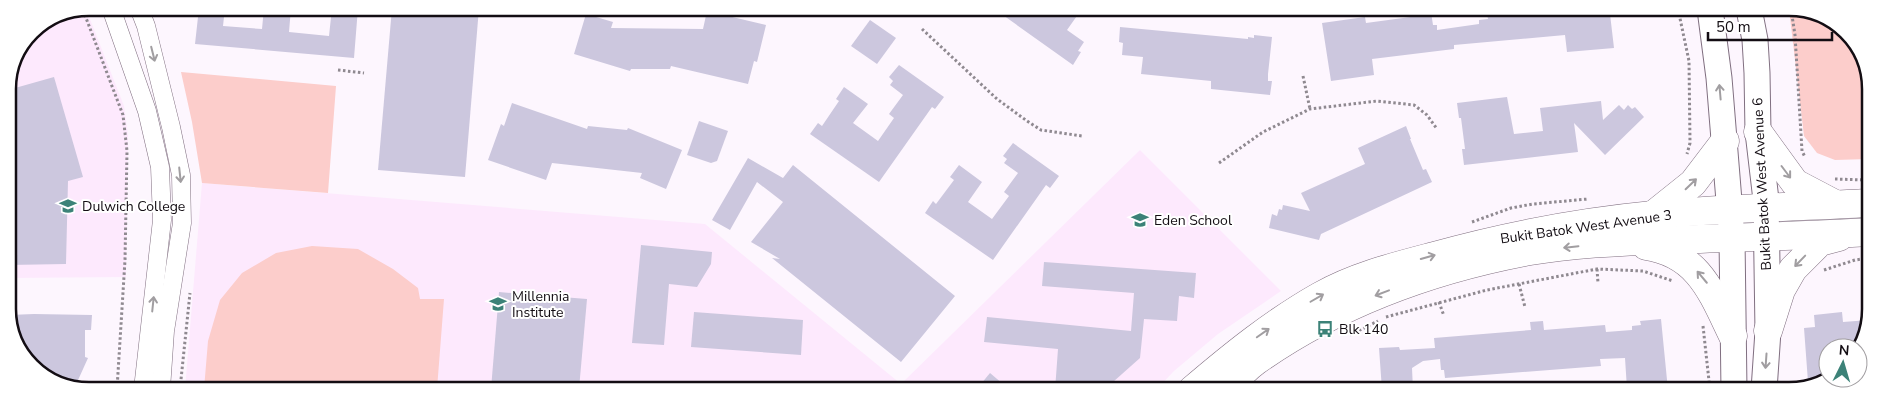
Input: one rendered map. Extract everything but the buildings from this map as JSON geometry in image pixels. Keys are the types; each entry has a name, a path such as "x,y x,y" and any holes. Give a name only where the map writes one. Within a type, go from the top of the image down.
{"main road":[{"path":"1758,132 1795,183 1837,205"},
{"path":"1653,215 1693,183 1725,141"},
{"name":"Bukit Batok West Avenue 3","path":"1201,382 1240,349 1321,295 1348,282 1393,267 1472,245 1537,231 1653,215 1862,203"},
{"path":"1768,331 1781,290 1793,269 1820,242 1862,232"},
{"name":"Bukit Batok West Avenue 3","path":"1234,382 1255,362 1327,317 1418,280 1531,251 1620,242 1862,232"},
{"path":"1620,242 1663,248 1692,266 1707,283 1732,336"}],"street":[{"path":"114,16 146,111 160,167 162,220 144,382"},
{"path":"142,16 151,45 181,174 182,223 165,331 161,382"},
{"path":"1711,16 1725,141 1732,238 1734,382"},
{"name":"Bukit Batok West Avenue 6","path":"1750,16 1758,73 1758,132 1766,209 1768,331 1765,382"}],"path":[{"path":"86,16 123,115 126,151 125,260 117,382"},
{"path":"1679,16 1688,61 1690,143 1686,158"},
{"path":"1792,16 1802,151 1806,159"},
{"path":"922,29 996,99 1027,121 1041,130 1082,136"},
{"path":"338,70 364,73"},
{"path":"1303,76 1310,109"},
{"path":"1219,163 1263,132 1310,109 1377,101 1414,105 1427,115 1437,129"},
{"path":"1830,178 1862,180"},
{"path":"1823,270 1862,259"},
{"path":"1350,335 1384,318 1439,302 1597,269 1643,271 1678,283"},
{"path":"1597,269 1598,283"},
{"path":"1520,284 1524,308"},
{"path":"1439,302 1444,316"},
{"path":"1702,318 1709,382"}],"shaded area":[{"name":"Dulwich College","path":"89,16 124,106 128,135 126,277 16,278 16,85 18,75 22,61 38,38 61,22 75,18"},
{"path":"1790,16 1812,20 1825,26 1847,45 1858,66 1862,89 1862,159 1835,160 1817,153 1804,136"},
{"path":"181,72 336,86 328,193 202,183 192,122"},
{"name":"Millennia Institute","path":"1140,150 1281,291 1218,334 1164,382 903,382"},
{"name":"Millennia Institute","path":"202,183 705,224 899,382 186,382"},
{"path":"312,246 358,249 393,269 418,288 420,299 444,299 438,382 205,382 208,341 220,300 242,273 276,253"}],"place":[{"name":"Dulwich College","path":"68,206"},
{"name":"Eden School","path":"1140,220"},
{"name":"Millennia Institute","path":"498,304"},
{"name":"Blk 140","path":"1325,329"}]}
